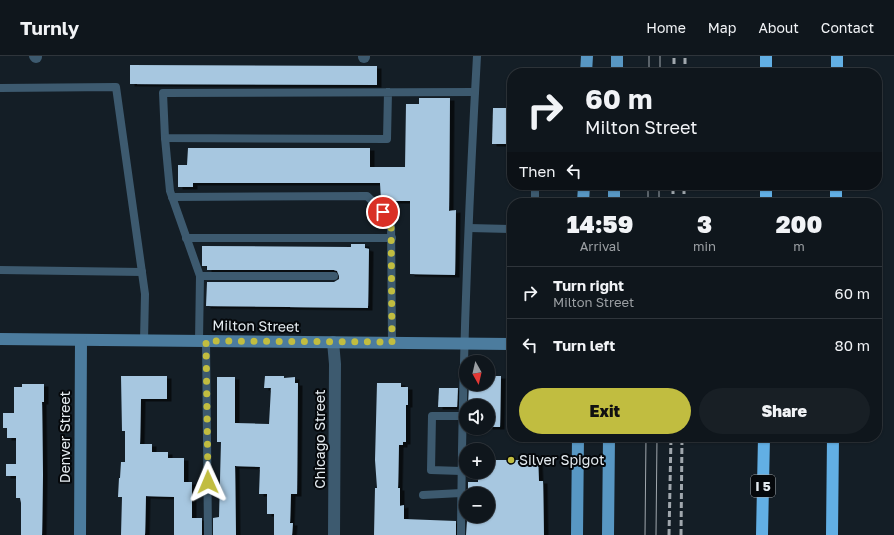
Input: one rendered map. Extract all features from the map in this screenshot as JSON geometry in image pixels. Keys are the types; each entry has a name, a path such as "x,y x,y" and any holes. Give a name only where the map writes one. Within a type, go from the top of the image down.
{"highway":[{"path":"766,56 766,68"},
{"path":"837,56 837,68"},
{"name":"I 5","path":"762,535 764,442"},
{"path":"832,535 833,442"}],"main road":[{"path":"586,68 587,56"},
{"path":"617,56 617,68"},
{"name":"Milton Street","path":"0,339 507,344"},
{"name":"Denver Street","path":"80,535 81,340"},
{"path":"578,442 578,535"},
{"path":"608,535 610,442"}],"street":[{"name":"Chicago Street","path":"333,342 335,364 334,535"}],"lane":[{"path":"462,399 468,228 477,56"},
{"path":"0,88 116,87 145,294 144,340"},
{"path":"165,138 387,139 388,92"},
{"path":"208,535 200,276 170,191 165,138 163,93 475,92"},
{"path":"172,197 367,196 391,219 392,342"},
{"path":"468,228 507,229"},
{"path":"186,238 392,238"},
{"path":"0,270 142,272"},
{"path":"200,276 334,276"},
{"path":"459,416 432,416 431,470 459,471"},
{"path":"423,495 459,493"},
{"path":"461,523 461,535"}],"building":[{"path":"130,65 377,66 377,85 130,84"},
{"path":"419,98 450,98 449,211 456,210 455,275 410,274 410,201 381,201 380,183 193,183 193,187 178,187 178,165 187,165 188,148 370,148 370,167 405,167 406,104 419,104"},
{"path":"493,108 507,108 507,144 492,144"},
{"path":"351,244 365,244 365,248 369,249 368,308 206,306 207,282 334,282 339,279 339,276 337,271 334,270 207,270 207,266 202,266 202,246 351,247"},
{"path":"121,376 167,376 167,399 141,399 140,444 152,444 152,452 168,452 168,458 184,458 184,482 192,482 192,518 202,518 202,535 174,535 174,497 146,496 145,535 121,535 122,497 118,497 121,462 125,462 125,431 122,431"},
{"path":"265,376 284,376 284,378 295,377 295,383 298,383 297,494 291,494 290,523 293,523 292,535 274,535 274,514 267,514 267,494 259,494 260,467 235,466 236,535 213,535 213,518 219,517 221,442 217,442 217,377 235,377 235,423 269,424 271,388 264,388"},
{"path":"495,376 501,376 500,427 495,427 495,399 468,399 469,391 495,391"},
{"path":"377,383 401,383 401,387 408,387 408,405 406,405 406,442 403,442 403,445 399,445 398,488 400,488 400,506 404,505 404,519 456,521 456,535 374,535 375,488 377,488 375,460"},
{"path":"22,384 44,384 44,402 42,402 42,535 21,535 21,503 20,498 16,498 16,476 6,476 6,464 16,464 16,438 7,438 7,428 3,428 3,413 14,413 14,387 22,387"},
{"path":"439,388 458,388 457,407 438,407"},
{"path":"495,460 538,460 539,481 543,481 544,535 466,535 467,523 495,523 495,487 468,487 468,482 478,482 478,479 495,479"}],"tram line":[{"path":"649,56 649,68"},
{"path":"660,56 660,68"},
{"path":"648,190 648,198"},
{"path":"659,190 659,198"},
{"path":"645,535 646,442"},
{"path":"656,535 657,442"}],"railway":[{"path":"674,56 674,68"},
{"path":"685,56 685,68"},
{"path":"673,190 673,198"},
{"path":"684,190 684,198"},
{"path":"669,535 671,442"},
{"path":"681,535 682,442"}],"place":[{"name":"Silver Spigot","path":"511,460"}],"route":[{"path":"208,482 206,341 392,342 391,219 383,212"}]}
